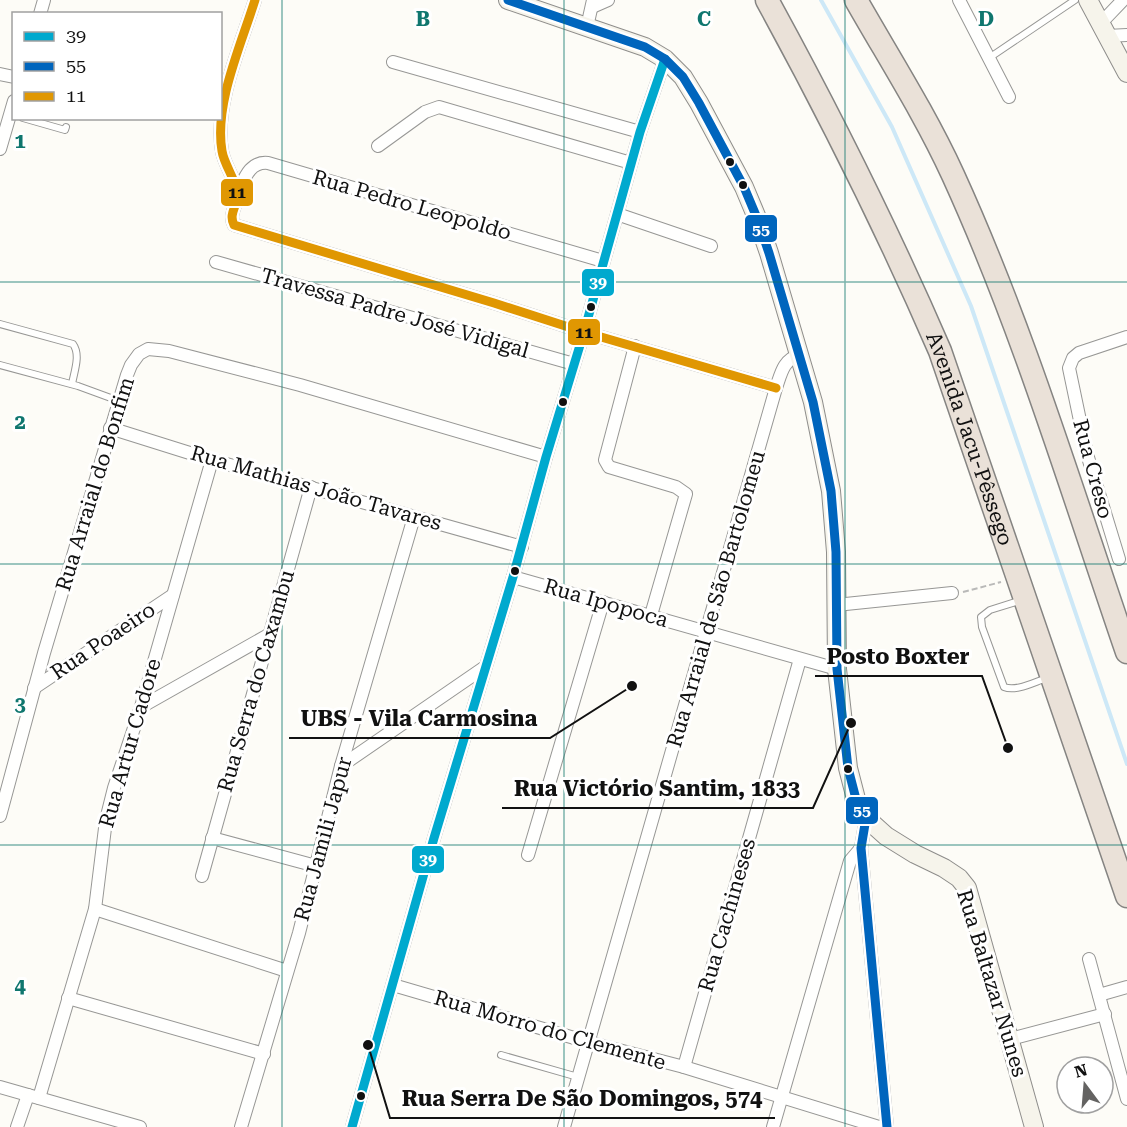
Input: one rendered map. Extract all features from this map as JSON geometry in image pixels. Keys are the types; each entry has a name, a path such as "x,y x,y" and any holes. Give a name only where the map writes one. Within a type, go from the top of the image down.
{"highway":[{"name":"Avenida Jacu-Pêssego","path":"767,0 862,179 940,351 1127,896"},
{"path":"856,0 939,146 988,255 1033,377 1127,652"}],"street":[{"path":"222,106 255,0"},
{"path":"508,0 645,47 665,59 683,77 699,103 744,187 757,218 813,402 831,491 836,552 837,669 848,768 856,799 866,818 861,848 886,1127"},
{"path":"587,27 592,3 608,0"},
{"path":"959,0 1009,97"},
{"path":"1088,0 1127,73"},
{"path":"1104,30 1123,0"},
{"path":"1104,30 1127,35"},
{"path":"352,1127 522,547 640,132 665,59"},
{"path":"393,62 640,132"},
{"path":"378,146 425,112 439,107 631,164"},
{"path":"0,149 11,115"},
{"path":"221,120 222,153 237,194 231,218 234,225 776,388"},
{"name":"Rua Pedro Leopoldo","path":"237,194 253,165 260,162 268,163 603,261"},
{"path":"617,214 711,246"},
{"name":"Travessa Padre José Vidigal","path":"216,262 574,364"},
{"name":"Rua Creso","path":"1119,559 1097,492 1078,416 1070,368 1073,358 1079,353 1127,337"},
{"path":"635,346 606,456 606,464 609,467 676,487 686,494 651,615"},
{"name":"Rua Arraial do Bonfim","path":"0,816 34,688 110,428 131,365 140,354 148,349 157,349 300,385 546,457"},
{"name":"Rua Arraial de São Bartolomeu","path":"564,1127 776,388 786,362 799,355"},
{"name":"Rua Mathias João Tavares","path":"110,428 212,460 522,547"},
{"name":"Rua Artur Cadore","path":"17,1127 33,1096 68,998 95,909 106,820 212,460"},
{"name":"Rua Serra do Caxambu","path":"202,876 311,487"},
{"name":"Rua Jamili Japur","path":"241,1127 287,971 341,766 414,517"},
{"name":"Rua Ipopoca","path":"513,577 837,669"},
{"path":"836,605 952,593"},
{"name":"Rua Poaeiro","path":"34,688 172,594"},
{"path":"528,855 603,602"},
{"path":"141,707 270,634"},
{"name":"Rua Cachineses","path":"684,1067 800,659"},
{"path":"341,766 485,667"},
{"name":"Rua Baltazar Nunes","path":"866,818 886,836 959,878 967,888 1034,1127"},
{"path":"212,838 316,866"},
{"path":"773,1127 850,861 861,848"},
{"path":"95,909 287,971"},
{"path":"1089,959 1127,1099"},
{"name":"Rua Morro do Clemente","path":"393,985 588,1042 684,1067 782,1098 847,1122 879,1127"},
{"path":"1099,995 1127,987"},
{"path":"68,998 264,1054"},
{"path":"1010,1039 1105,1014"},
{"path":"0,1086 133,1126"}],"lane":[{"path":"989,58 1075,0"},
{"path":"30,120 65,130 66,127"},
{"path":"0,324 72,344 76,349 77,357 72,384"},
{"path":"0,365 72,384 119,401"},
{"path":"1023,588 981,617 982,627 1000,682 1008,689 1053,676"},
{"path":"501,1055 578,1077"}],"path":[{"path":"952,593 1023,588"}],"waterway":[{"path":"821,0 892,127 971,306 1127,764"}],"transit line":[{"name":"11","path":"222,114 230,75 255,0"},
{"name":"55","path":"508,0 645,47 665,59 683,77 699,103 744,187 769,253 813,402 831,491 836,552 837,669 848,768 856,799 866,818 861,848 887,1127"},
{"name":"39","path":"352,1127 434,838 584,332 640,132 665,59"},
{"name":"11","path":"222,120 222,151 237,194 232,217 234,225 776,388"}],"place":[{"name":"UBS - Vila Carmosina","path":"632,686"},
{"name":"Rua Victório Santim, 1833","path":"851,723"},
{"name":"Posto Boxter","path":"1008,748"},
{"name":"Rua Serra De São Domingos, 574","path":"368,1045"}]}
